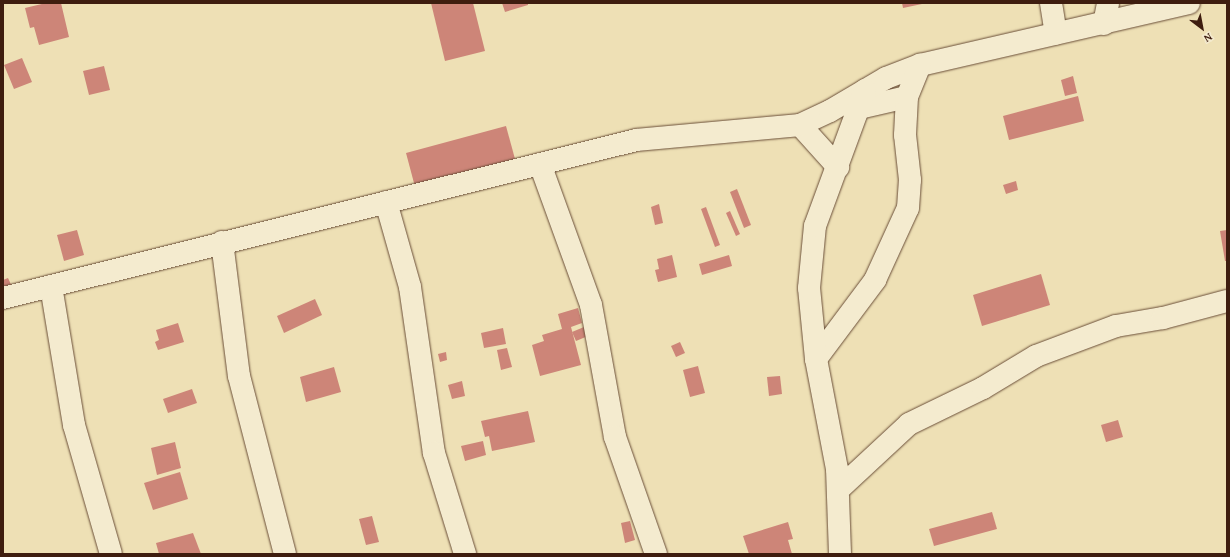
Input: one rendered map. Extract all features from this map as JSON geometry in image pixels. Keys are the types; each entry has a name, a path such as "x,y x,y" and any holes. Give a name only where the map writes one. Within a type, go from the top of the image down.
{"street":[{"path":"1051,3 1056,34"},
{"path":"840,554 837,469 816,359 809,288 816,226 862,99 886,78 920,65 1056,34 1106,13 1189,3"},
{"path":"816,359 875,280 894,244 908,208 910,180 905,136 907,97 920,65"},
{"path":"3,298 222,242 636,140 800,125 830,111 862,99 907,97"},
{"path":"800,125 838,167"},
{"path":"540,164 591,305 615,437 656,554"},
{"path":"386,202 410,287 434,453 465,554"},
{"path":"222,242 240,376 285,554"},
{"path":"51,286 74,425 111,554"},
{"path":"838,490 909,424 983,388 1036,356 1116,326 1163,318 1227,301"}],"building":[{"path":"46,3 61,3 69,37 39,45 34,27 30,28 25,8"},
{"path":"431,3 473,3 485,51 445,61"},
{"path":"502,3 528,3 528,5 505,12"},
{"path":"902,3 921,3 922,4 903,8"},
{"path":"22,58 32,82 14,89 4,65"},
{"path":"104,66 110,90 89,95 83,71"},
{"path":"1073,76 1077,93 1065,96 1061,80"},
{"path":"1078,96 1084,121 1009,140 1003,116"},
{"path":"506,126 518,170 418,198 406,153"},
{"path":"1016,181 1018,190 1006,194 1003,185"},
{"path":"737,189 751,225 744,228 730,192"},
{"path":"659,204 663,223 655,225 651,207"},
{"path":"706,207 720,245 715,247 701,209"},
{"path":"730,211 740,234 736,236 726,213"},
{"path":"77,230 84,255 64,261 57,235"},
{"path":"1227,230 1227,261 1225,261 1220,231"},
{"path":"672,255 677,277 658,282 655,270 659,269 657,259"},
{"path":"729,255 732,266 702,275 699,264"},
{"path":"1041,274 1050,305 982,326 973,295"},
{"path":"8,278 14,291 3,294 3,280"},
{"path":"315,299 322,315 284,333 277,316"},
{"path":"578,308 582,323 571,327 581,365 540,376 532,345 544,341 542,335 562,329 558,314"},
{"path":"178,323 184,342 158,350 155,342 159,340 156,330"},
{"path":"584,327 588,336 576,341 572,332"},
{"path":"503,328 506,344 484,348 481,333"},
{"path":"680,342 685,353 676,357 671,346"},
{"path":"507,348 512,367 501,370 497,350"},
{"path":"446,352 447,360 440,362 438,354"},
{"path":"698,366 705,393 690,397 683,370"},
{"path":"334,367 341,392 306,402 300,377"},
{"path":"780,376 782,394 769,396 767,377"},
{"path":"462,381 465,396 452,399 448,385"},
{"path":"192,389 197,403 168,413 163,399"},
{"path":"528,411 535,442 492,451 489,436 485,437 481,421"},
{"path":"1118,420 1123,437 1106,442 1101,425"},
{"path":"483,441 486,455 465,461 461,446"},
{"path":"175,442 181,468 157,475 151,448"},
{"path":"180,472 188,499 153,510 144,483"},
{"path":"992,512 997,529 934,546 929,529"},
{"path":"372,516 379,542 366,545 359,519"},
{"path":"630,521 635,540 625,543 621,523"},
{"path":"788,522 793,539 788,540 792,554 749,554 743,536"},
{"path":"193,533 201,554 159,554 156,543"}]}
